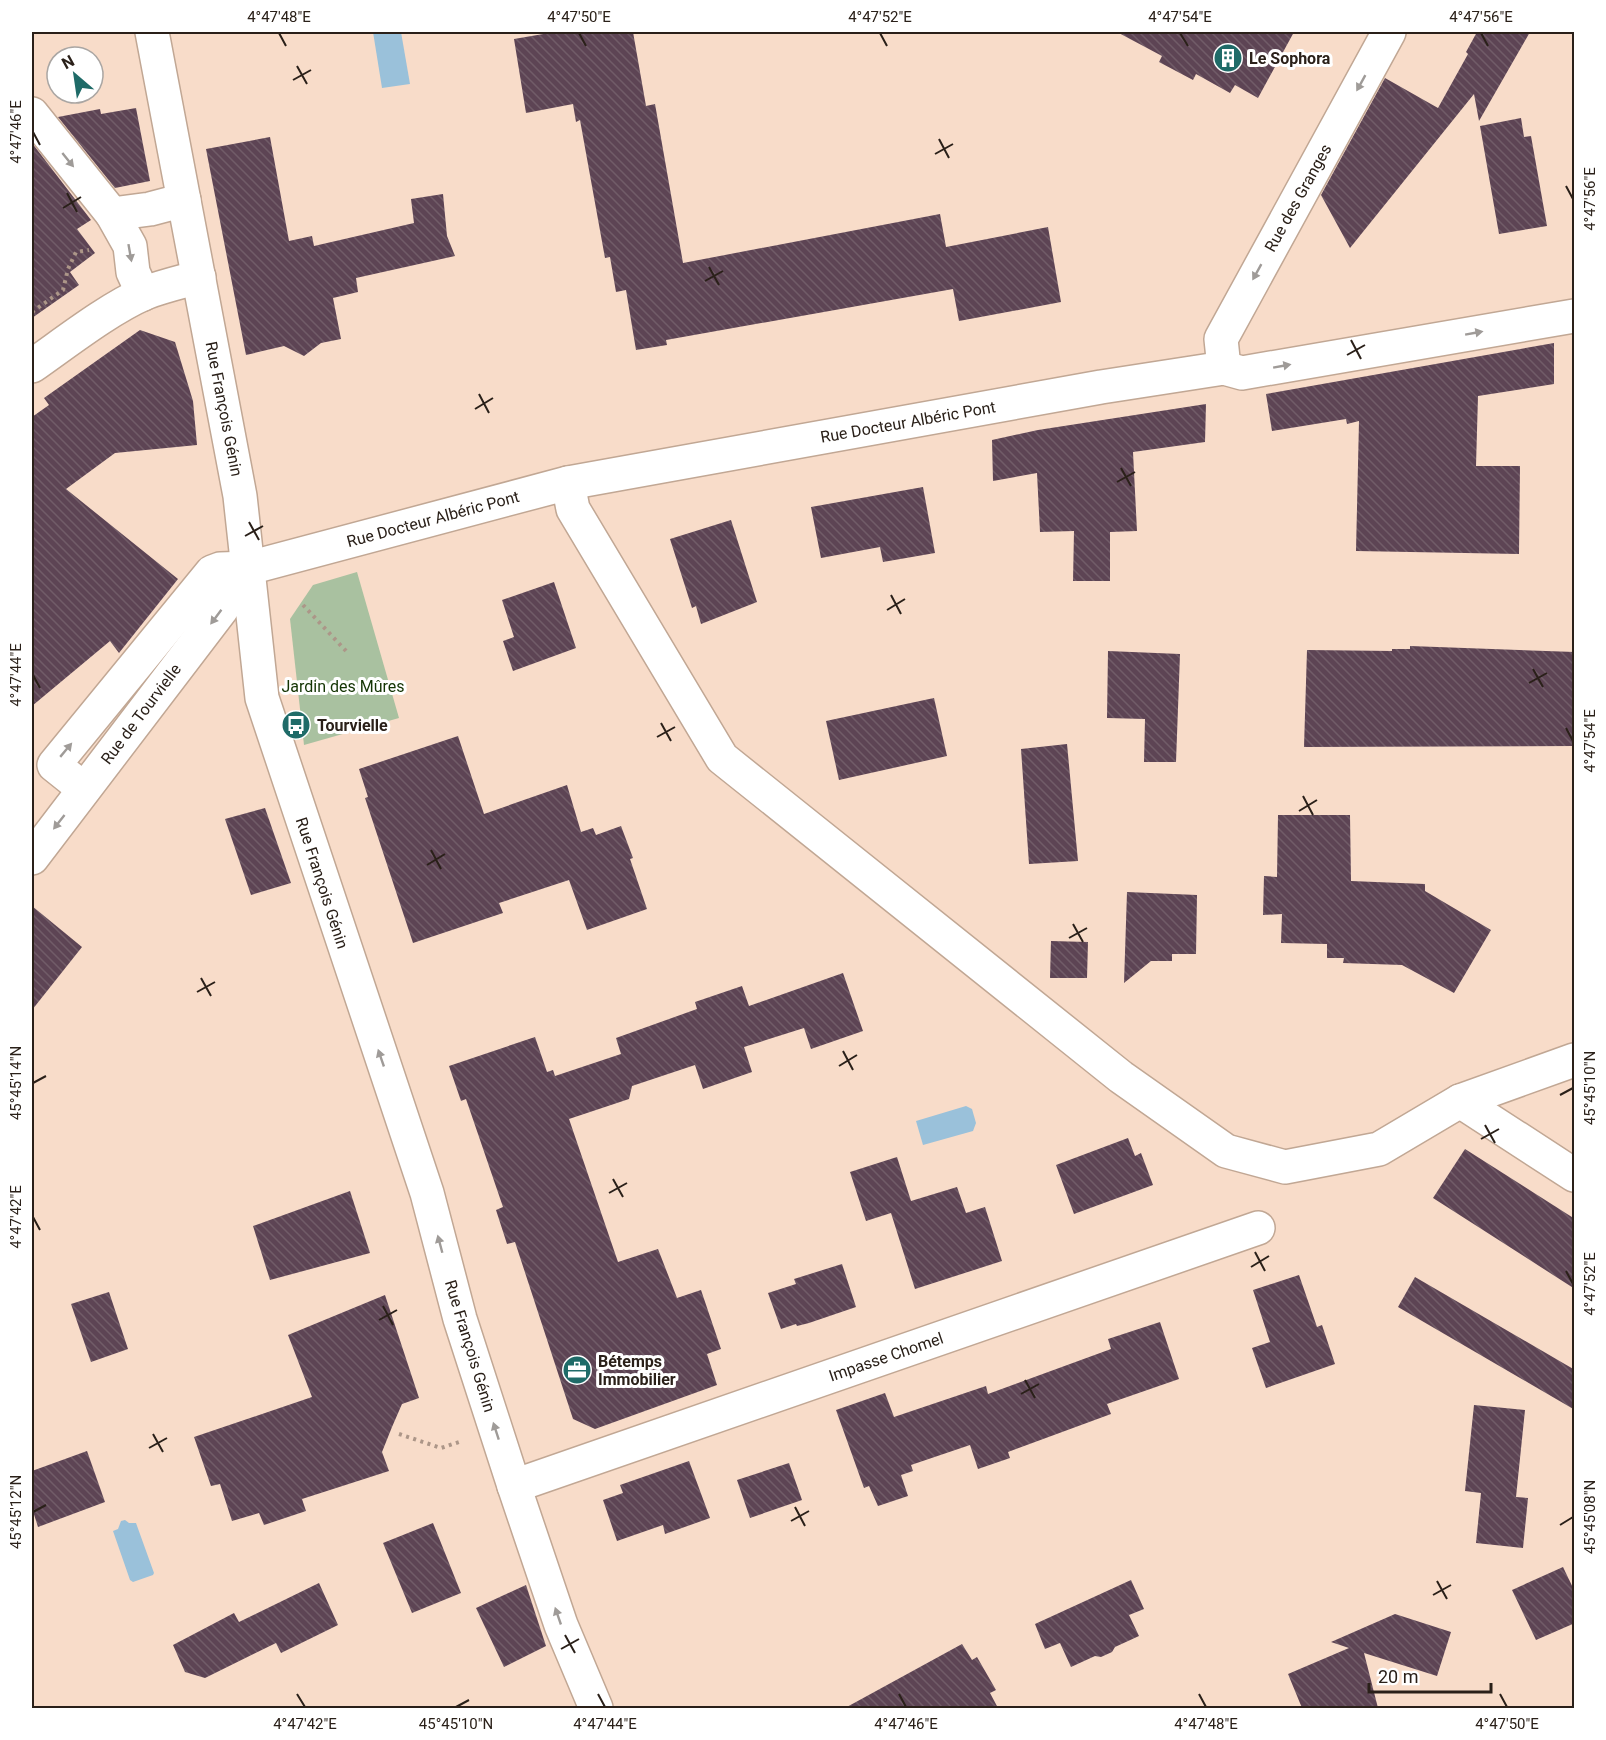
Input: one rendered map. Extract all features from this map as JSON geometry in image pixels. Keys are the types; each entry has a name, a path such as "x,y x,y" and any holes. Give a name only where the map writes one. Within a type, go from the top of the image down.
{"street":[{"name":"Rue François Génin","path":"152,32 240,496 262,698 267,717 427,1193 460,1319 514,1486 561,1625 597,1708"},
{"name":"Rue des Granges","path":"1224,368 1221,339 1389,32"},
{"path":"32,114 112,214 130,246 133,272 142,294"},
{"path":"112,214 150,209 184,200"},
{"path":"32,366 142,294 199,277"},
{"name":"Rue Docteur Albéric Pont","path":"249,568 568,483 1101,387 1224,368 1242,373 1575,316"},
{"path":"568,483 573,509 722,758 1121,1077 1226,1151 1285,1167 1379,1149 1460,1101 1575,1060"},
{"name":"Rue de Tourvielle","path":"32,858 221,610 249,568"},
{"path":"1460,1101 1575,1175"},
{"name":"Impasse Chomel","path":"514,1486 1258,1228"}],"path":[{"path":"32,312 63,290 68,268 76,252 92,250"},
{"path":"303,605 347,652"},
{"path":"399,1434 441,1448 464,1440"}],"green space":[{"name":"Jardin des Mûres","path":"357,572 399,718 304,745 290,619 313,585"}],"water":[{"path":"373,32 401,32 410,84 382,88"},
{"path":"966,1106 972,1109 976,1123 973,1131 923,1145 916,1121"},
{"path":"125,1520 129,1523 136,1523 154,1573 133,1582 130,1580 113,1531 118,1529 121,1521"}],"building":[{"path":"555,32 633,32 646,106 655,104 683,263 940,214 946,247 1048,227 1061,302 959,321 953,289 666,340 667,345 636,350 626,290 616,292 610,257 605,258 580,120 576,122 573,104 526,113 514,39"},
{"name":"Le Sophora","path":"1117,32 1294,32 1258,98 1235,85 1230,93 1196,74 1193,80 1159,62 1162,56"},
{"path":"1477,32 1530,32 1479,121 1474,94 1350,248 1321,195 1385,78 1438,108 1468,54 1466,52"},
{"path":"136,108 150,181 115,188 58,117 100,109 101,114"},
{"path":"1521,118 1524,137 1531,136 1547,226 1499,234 1480,126"},
{"path":"270,137 289,241 312,236 314,246 414,223 411,199 443,194 447,236 455,256 356,278 358,292 333,298 341,339 321,343 304,356 284,346 246,355 206,149"},
{"path":"32,143 91,220 77,229 95,253 70,272 79,285 32,318"},
{"path":"140,330 175,342 193,401 197,445 115,453 66,489 178,579 119,653 110,641 32,706 32,417 49,405 44,398"},
{"path":"1554,343 1554,384 1478,396 1476,466 1520,466 1519,554 1356,551 1359,421 1347,424 1346,419 1272,431 1266,394"},
{"path":"1206,404 1205,442 1133,452 1137,531 1110,532 1110,581 1073,581 1074,531 1040,532 1037,473 993,481 992,440 1038,430"},
{"path":"923,487 935,553 883,562 880,547 821,558 811,507"},
{"path":"731,520 757,602 701,624 696,606 692,608 670,539"},
{"path":"554,582 576,648 513,671 503,641 514,637 502,600"},
{"path":"1410,646 1575,652 1575,746 1304,747 1307,650 1392,651 1392,649 1410,649"},
{"path":"1108,651 1180,654 1176,762 1144,762 1145,719 1107,718"},
{"path":"934,698 947,756 839,780 826,721"},
{"path":"458,736 484,814 567,785 581,832 593,828 596,835 621,826 633,858 630,859 647,909 587,930 569,880 499,903 503,913 413,943 365,798 368,797 359,769"},
{"path":"1067,744 1078,861 1029,864 1021,749"},
{"path":"265,808 291,883 251,895 225,819"},
{"path":"1278,815 1350,815 1351,881 1425,884 1425,891 1491,930 1454,993 1402,965 1343,963 1344,958 1327,958 1327,944 1281,943 1282,914 1263,915 1264,876 1277,877"},
{"path":"1127,892 1197,895 1196,954 1172,954 1172,961 1151,961 1124,983"},
{"path":"32,906 82,947 32,1010"},
{"path":"1051,941 1088,942 1087,978 1050,978"},
{"path":"843,973 863,1031 811,1049 804,1028 744,1047 752,1072 703,1089 695,1065 632,1086 629,1099 569,1119 618,1262 658,1249 677,1298 701,1290 721,1349 707,1354 717,1385 595,1429 573,1419 515,1242 507,1244 496,1210 503,1207 466,1099 461,1101 449,1066 535,1037 547,1072 553,1070 555,1076 621,1054 616,1038 697,1009 695,1002 742,986 749,1006"},
{"path":"1128,1138 1135,1156 1141,1153 1153,1185 1074,1214 1056,1165"},
{"path":"1465,1149 1575,1219 1575,1289 1433,1198"},
{"path":"897,1157 911,1201 957,1187 966,1213 985,1207 1002,1261 915,1289 891,1213 866,1221 850,1172"},
{"path":"350,1191 370,1253 270,1280 253,1226"},
{"path":"842,1264 856,1307 809,1323 781,1329 768,1293 796,1284 794,1279"},
{"path":"1299,1275 1317,1327 1322,1325 1335,1364 1266,1388 1252,1348 1270,1342 1253,1290"},
{"path":"1415,1277 1575,1370 1575,1410 1398,1307"},
{"path":"109,1292 128,1349 91,1362 71,1304"},
{"path":"385,1295 419,1398 402,1404 392,1427 382,1452 389,1471 302,1499 306,1511 264,1525 259,1513 232,1521 220,1484 211,1486 194,1437 312,1397 288,1335"},
{"path":"1160,1322 1179,1379 1107,1404 1111,1414 1008,1452 1010,1458 978,1469 970,1445 911,1465 913,1471 901,1475 908,1496 878,1506 869,1486 864,1488 836,1410 885,1393 894,1417 986,1386 988,1394 1111,1349 1108,1339"},
{"path":"1474,1405 1525,1410 1516,1497 1528,1498 1523,1548 1476,1543 1481,1493 1465,1491"},
{"path":"87,1451 105,1502 38,1527 32,1508 32,1471"},
{"path":"689,1461 710,1518 665,1534 663,1525 617,1541 603,1500 623,1493 620,1485"},
{"path":"789,1463 802,1500 750,1518 737,1480"},
{"path":"433,1523 461,1593 412,1613 383,1543"},
{"path":"1563,1567 1575,1592 1575,1623 1536,1640 1512,1590"},
{"path":"1131,1580 1144,1609 1129,1615 1139,1636 1115,1647 1112,1652 1101,1657 1095,1656 1071,1667 1060,1643 1045,1649 1035,1624"},
{"path":"319,1583 338,1625 281,1653 276,1643 205,1678 185,1672 173,1645 234,1613 239,1622"},
{"path":"526,1585 546,1646 504,1667 476,1608"},
{"path":"1395,1614 1451,1632 1437,1676 1364,1653 1378,1708 1302,1708 1288,1674 1349,1648 1331,1642"},
{"path":"962,1644 972,1660 977,1657 996,1690 990,1693 998,1708 845,1708"}],"place":[{"name":"Le Sophora","path":"1228,58"},
{"name":"Tourvielle","path":"296,725"},
{"name":"Bétemps Immobilier","path":"577,1370"}]}
